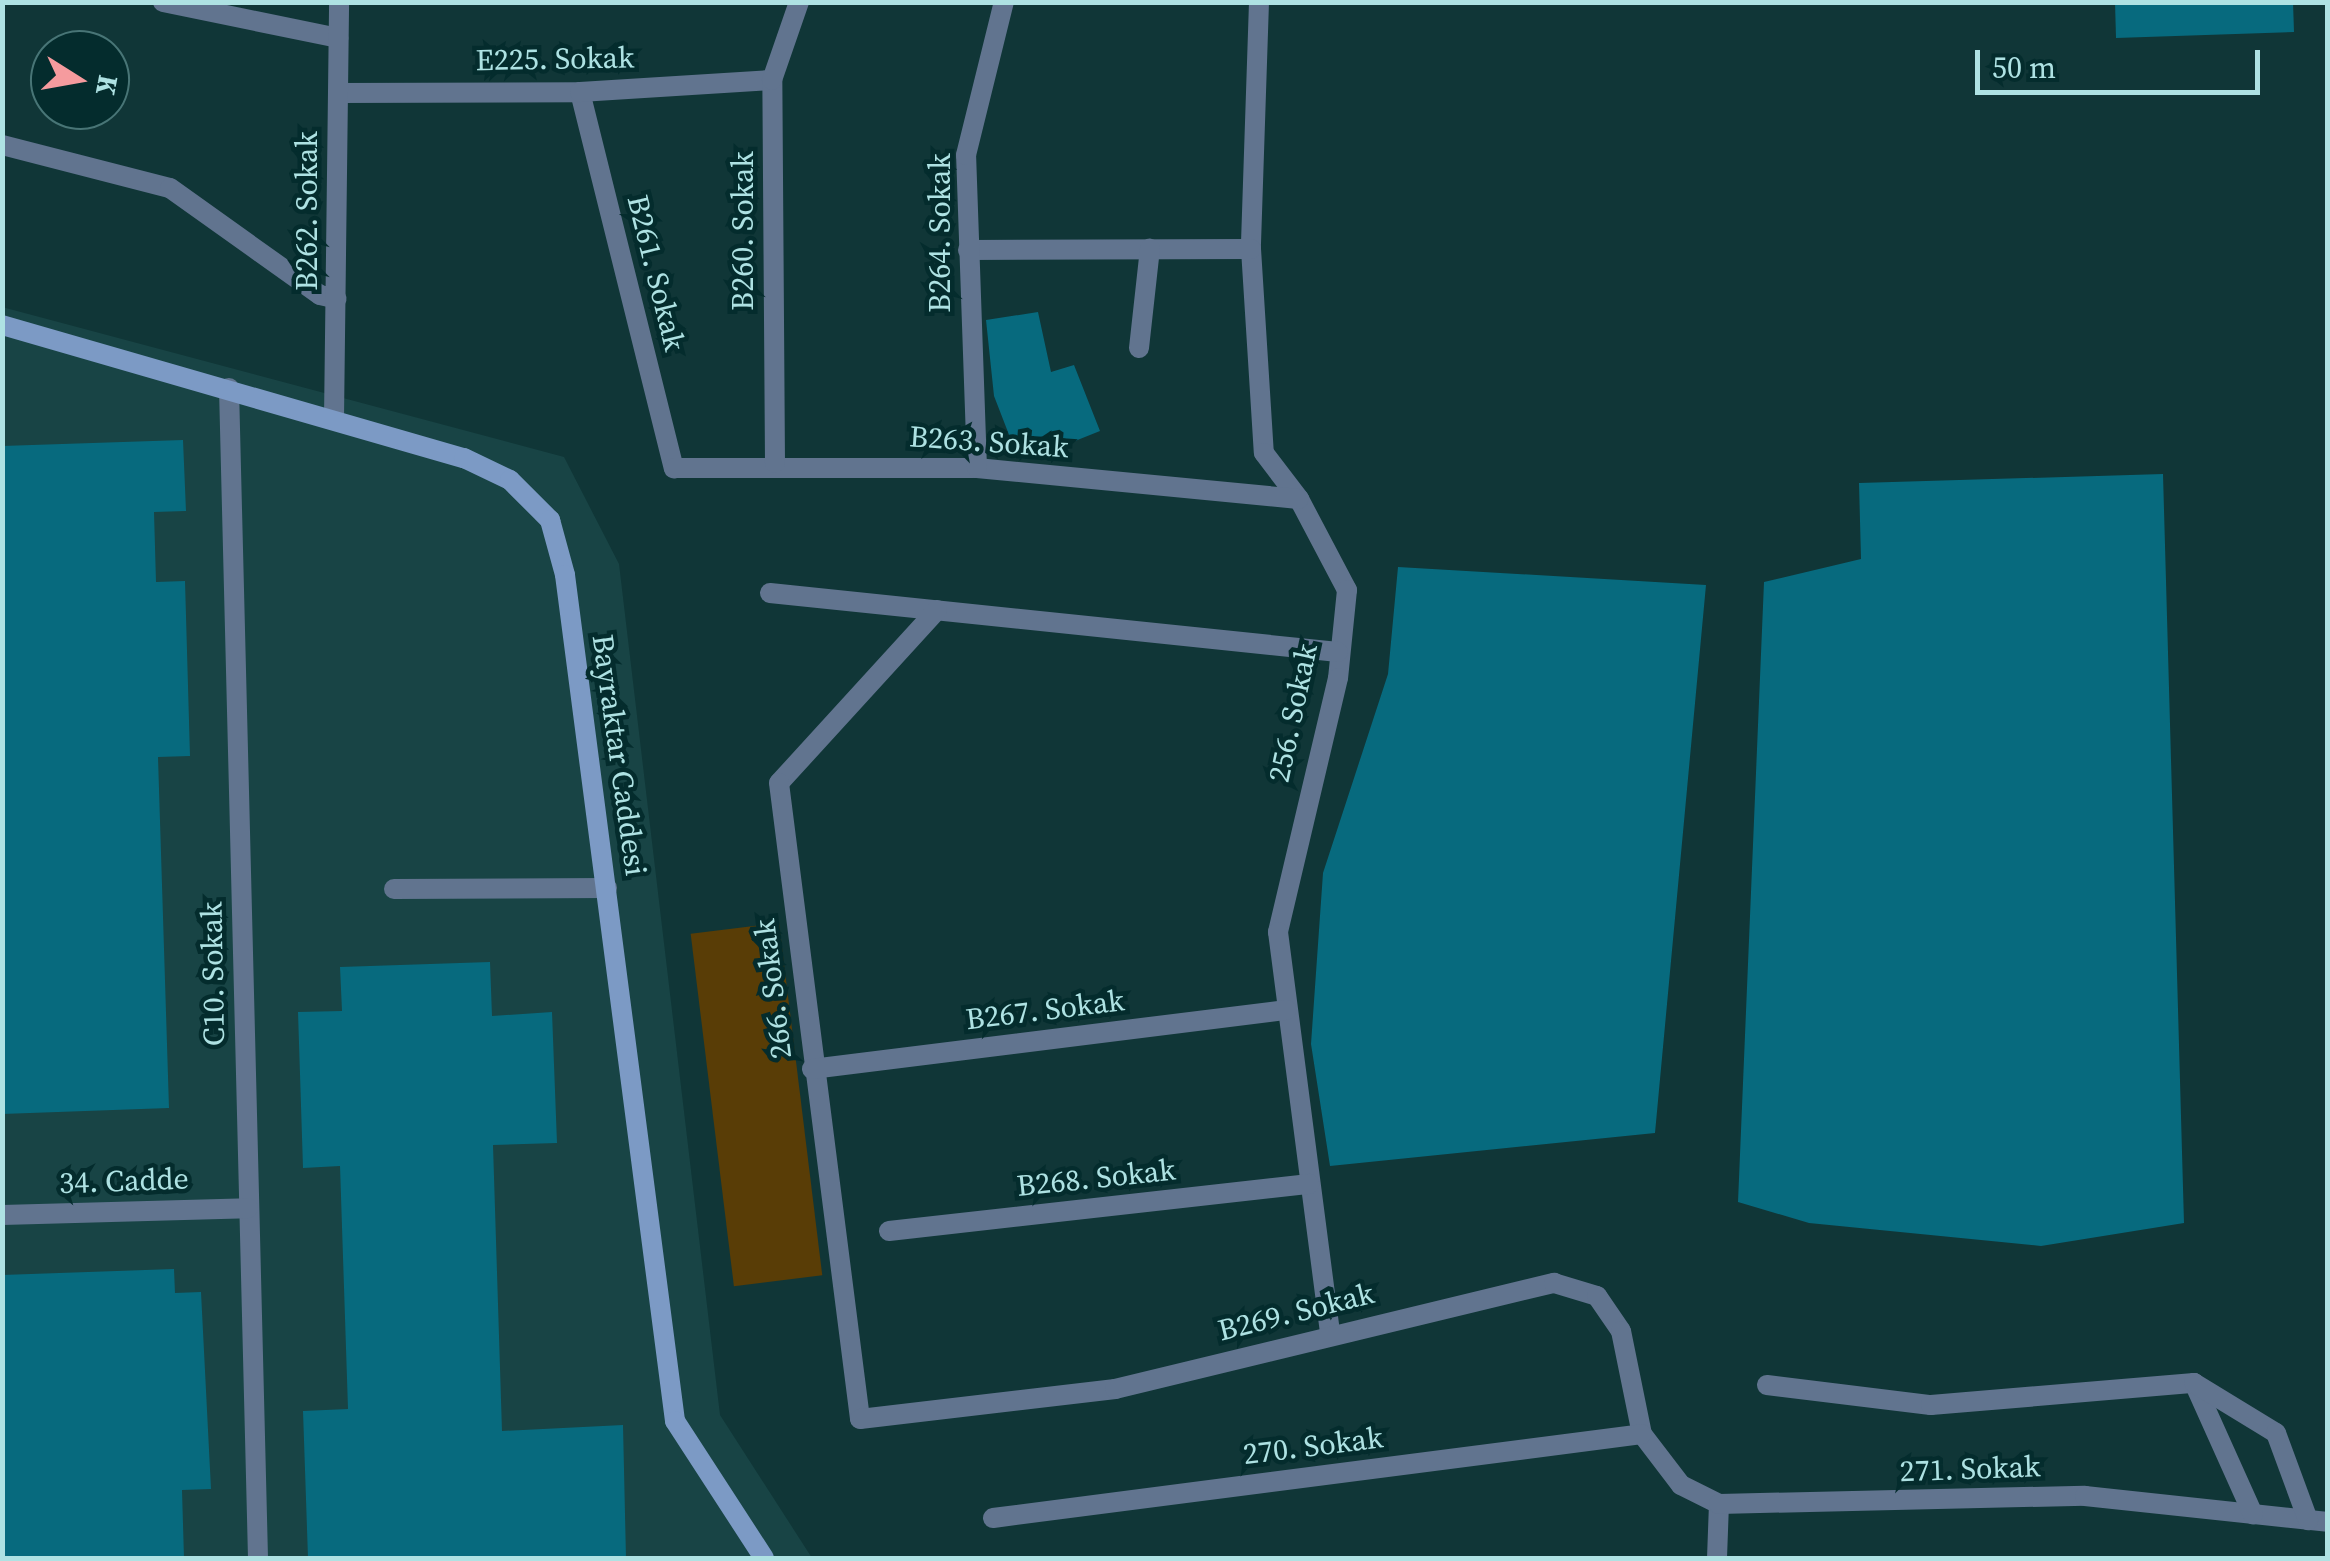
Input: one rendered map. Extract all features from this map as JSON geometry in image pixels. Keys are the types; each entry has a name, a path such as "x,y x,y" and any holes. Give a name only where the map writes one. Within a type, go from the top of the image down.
{"main road":[{"name":"Bayraktar Caddesi","path":"2,325 334,419 495,473 550,520 566,575 676,1421 764,1558"}],"street":[{"path":"164,2 338,38"},
{"name":"B262. Sokak","path":"334,419 338,2"},
{"name":"B260. Sokak","path":"775,463 772,80 798,2"},
{"name":"B264. Sokak","path":"976,468 966,154 1004,2"},
{"name":"256. Sokak","path":"1258,2 1251,249 1264,453 1300,499 1346,590 1338,652 1278,932 1330,1333"},
{"name":"E225. Sokak","path":"338,94 580,92 772,80"},
{"name":"B261. Sokak","path":"580,92 674,468"},
{"path":"2,145 170,188 320,296 337,299"},
{"path":"1139,348 1150,249"},
{"path":"968,250 1251,249"},
{"name":"C10. Sokak","path":"229,388 258,1558"},
{"name":"B263. Sokak","path":"674,468 775,463 976,468 1300,499"},
{"path":"770,592 1338,652"},
{"name":"266. Sokak","path":"860,1419 812,1070 779,784 937,610"},
{"path":"394,889 607,888"},
{"name":"B267. Sokak","path":"812,1070 1286,1010"},
{"name":"B268. Sokak","path":"888,1231 1310,1184"},
{"name":"34. Cadde","path":"2,1215 248,1208"},
{"name":"B269. Sokak","path":"860,1419 1115,1389 1330,1333 1554,1282 1597,1296 1621,1331 1642,1434"},
{"path":"2194,1383 2254,1514"},
{"path":"1767,1385 1932,1405 2194,1383 2276,1433 2318,1520"},
{"path":"1642,1434 1681,1484 1719,1504 1717,1558"},
{"name":"270. Sokak","path":"993,1518 1642,1434"},
{"name":"271. Sokak","path":"1719,1504 2085,1496 2318,1520"}],"shaded area":[{"path":"2,307 564,457 619,564 720,1415 812,1558 3,1558"},
{"path":"779,923 822,1275 734,1286 691,934"}],"building":[{"path":"2115,2 2293,2 2294,32 2116,38"},
{"path":"1038,312 1051,372 1074,365 1100,431 1030,459 1018,458 994,396 986,320"},
{"path":"183,440 186,511 154,512 156,582 185,581 190,756 158,757 169,1108 2,1114 2,446"},
{"path":"2163,474 2184,1223 2041,1246 1809,1223 1738,1202 1764,582 1861,559 1859,483"},
{"path":"1398,567 1706,585 1655,1133 1330,1166 1311,1044 1323,873 1388,674"},
{"path":"490,962 492,1016 552,1012 557,1143 493,1145 502,1431 623,1425 626,1558 308,1558 303,1411 348,1409 340,1166 303,1168 298,1012 342,1011 340,967"},
{"path":"174,1269 175,1293 201,1292 211,1489 182,1490 184,1558 2,1558 2,1275"}]}
